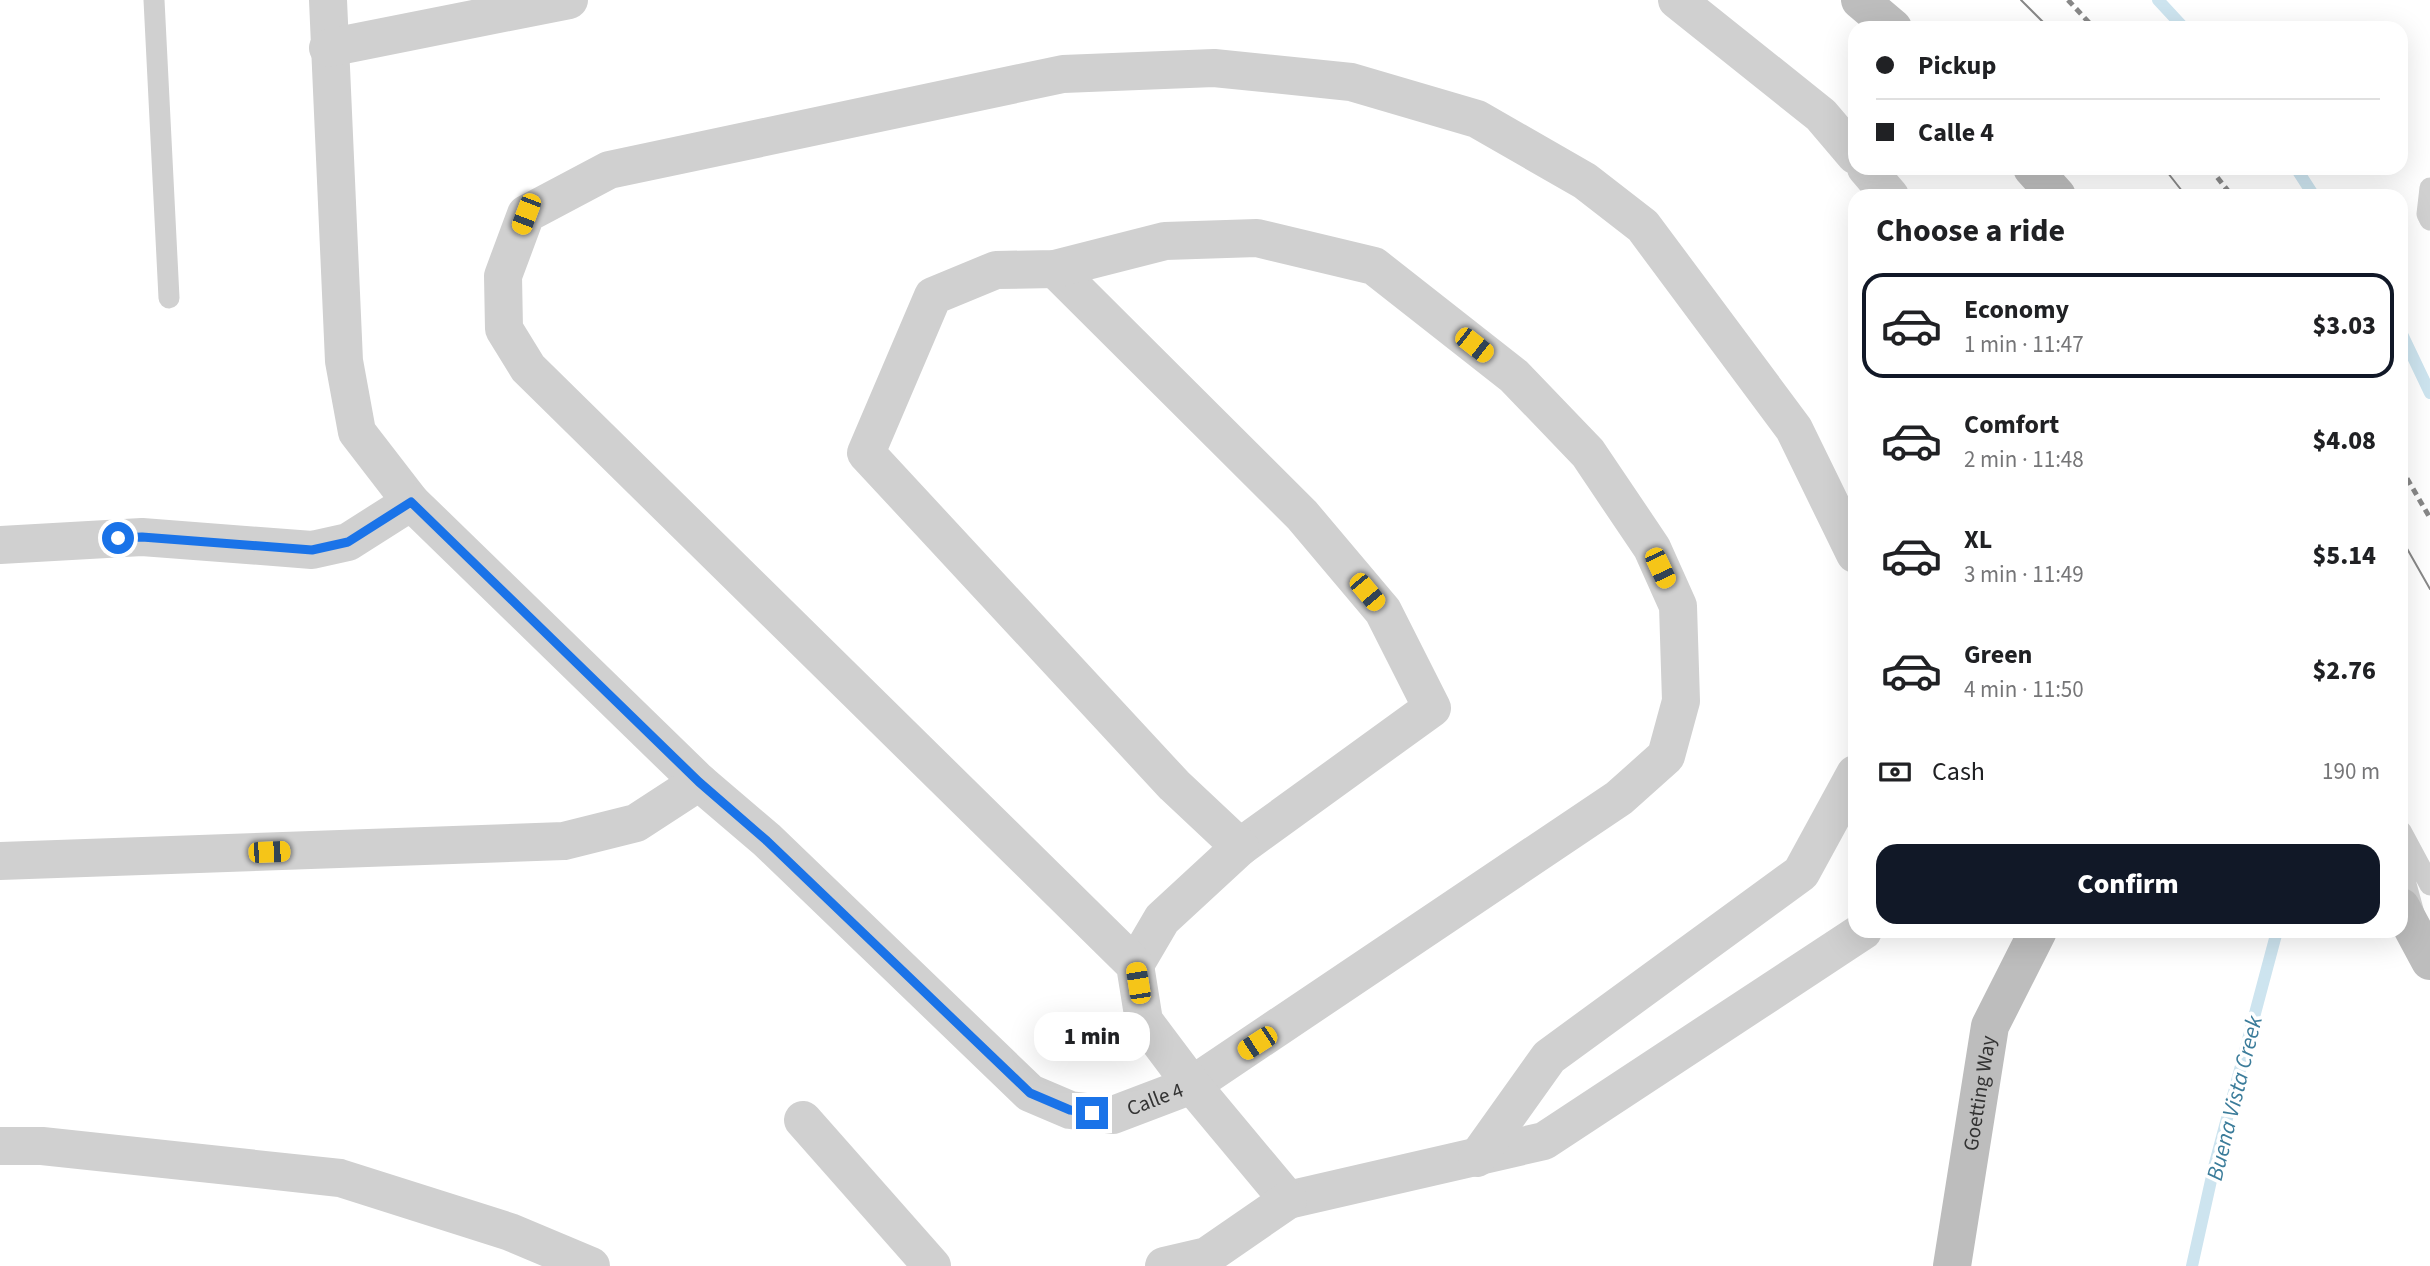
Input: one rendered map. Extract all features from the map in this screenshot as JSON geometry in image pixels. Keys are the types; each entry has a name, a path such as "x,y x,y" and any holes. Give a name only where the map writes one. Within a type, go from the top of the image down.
{"street":[{"name":"Calle 4","path":"328,0 328,48 344,361 357,432 411,502 699,782 767,841 1030,1093 1070,1110 1114,1115 1192,1085 1619,798 1666,756 1681,701 1678,606 1652,548 1588,453 1514,376 1374,266 1257,237 1165,241 1055,269 996,271 933,296 866,453 1174,785 1240,847"},
{"path":"328,48 569,0"},
{"path":"1677,0 1821,115 1848,147"},
{"path":"1860,0 1884,21"},
{"path":"1288,1200 1192,1085 1144,1021 1135,965 528,368 504,329 503,276 526,214 609,170 1063,74 1214,68 1351,82 1477,119 1585,181 1643,226 1794,429 1848,540"},
{"path":"1872,175 1884,189"},
{"path":"2038,175 2051,189"},
{"path":"1055,269 1301,515 1383,611 1432,708 1240,847 1162,919 1135,965"},
{"path":"0,545 142,537 312,550 348,542 411,502"},
{"path":"0,861 564,841 636,823 699,782"},
{"path":"1477,1158 1549,1057 1801,873 1848,787"},
{"path":"2408,920 2427,955"},
{"path":"1164,1266 1207,1256 1288,1200 1544,1141 1852,938"},
{"name":"Goetting Way","path":"1952,1266 1990,1026 2034,938"},
{"path":"803,1120 932,1266"},
{"path":"0,1146 43,1146 340,1178 510,1232 591,1266"}],"lane":[{"path":"154,0 169,298"},
{"path":"2430,188 2427,214 2430,220"},
{"path":"2408,844 2430,885"},
{"path":"2408,890 2427,955"}],"waterway":[{"name":"Buena Vista Creek","path":"2158,0 2178,21"},
{"name":"Buena Vista Creek","path":"2300,175 2310,189"},
{"name":"Buena Vista Creek","path":"2408,347 2430,393"},
{"name":"Buena Vista Creek","path":"2192,1266 2214,1167 2275,938"}],"tram line":[{"path":"2021,0 2042,21"},
{"path":"2170,175 2180,189"},
{"path":"2408,550 2430,589"}],"railway":[{"path":"2068,0 2088,21"},
{"path":"2216,175 2226,189"},
{"path":"2408,480 2430,518"}],"route":[{"path":"118,538 142,537 312,550 348,542 411,502 699,782 767,841 1030,1093 1070,1110 1092,1113"}]}
